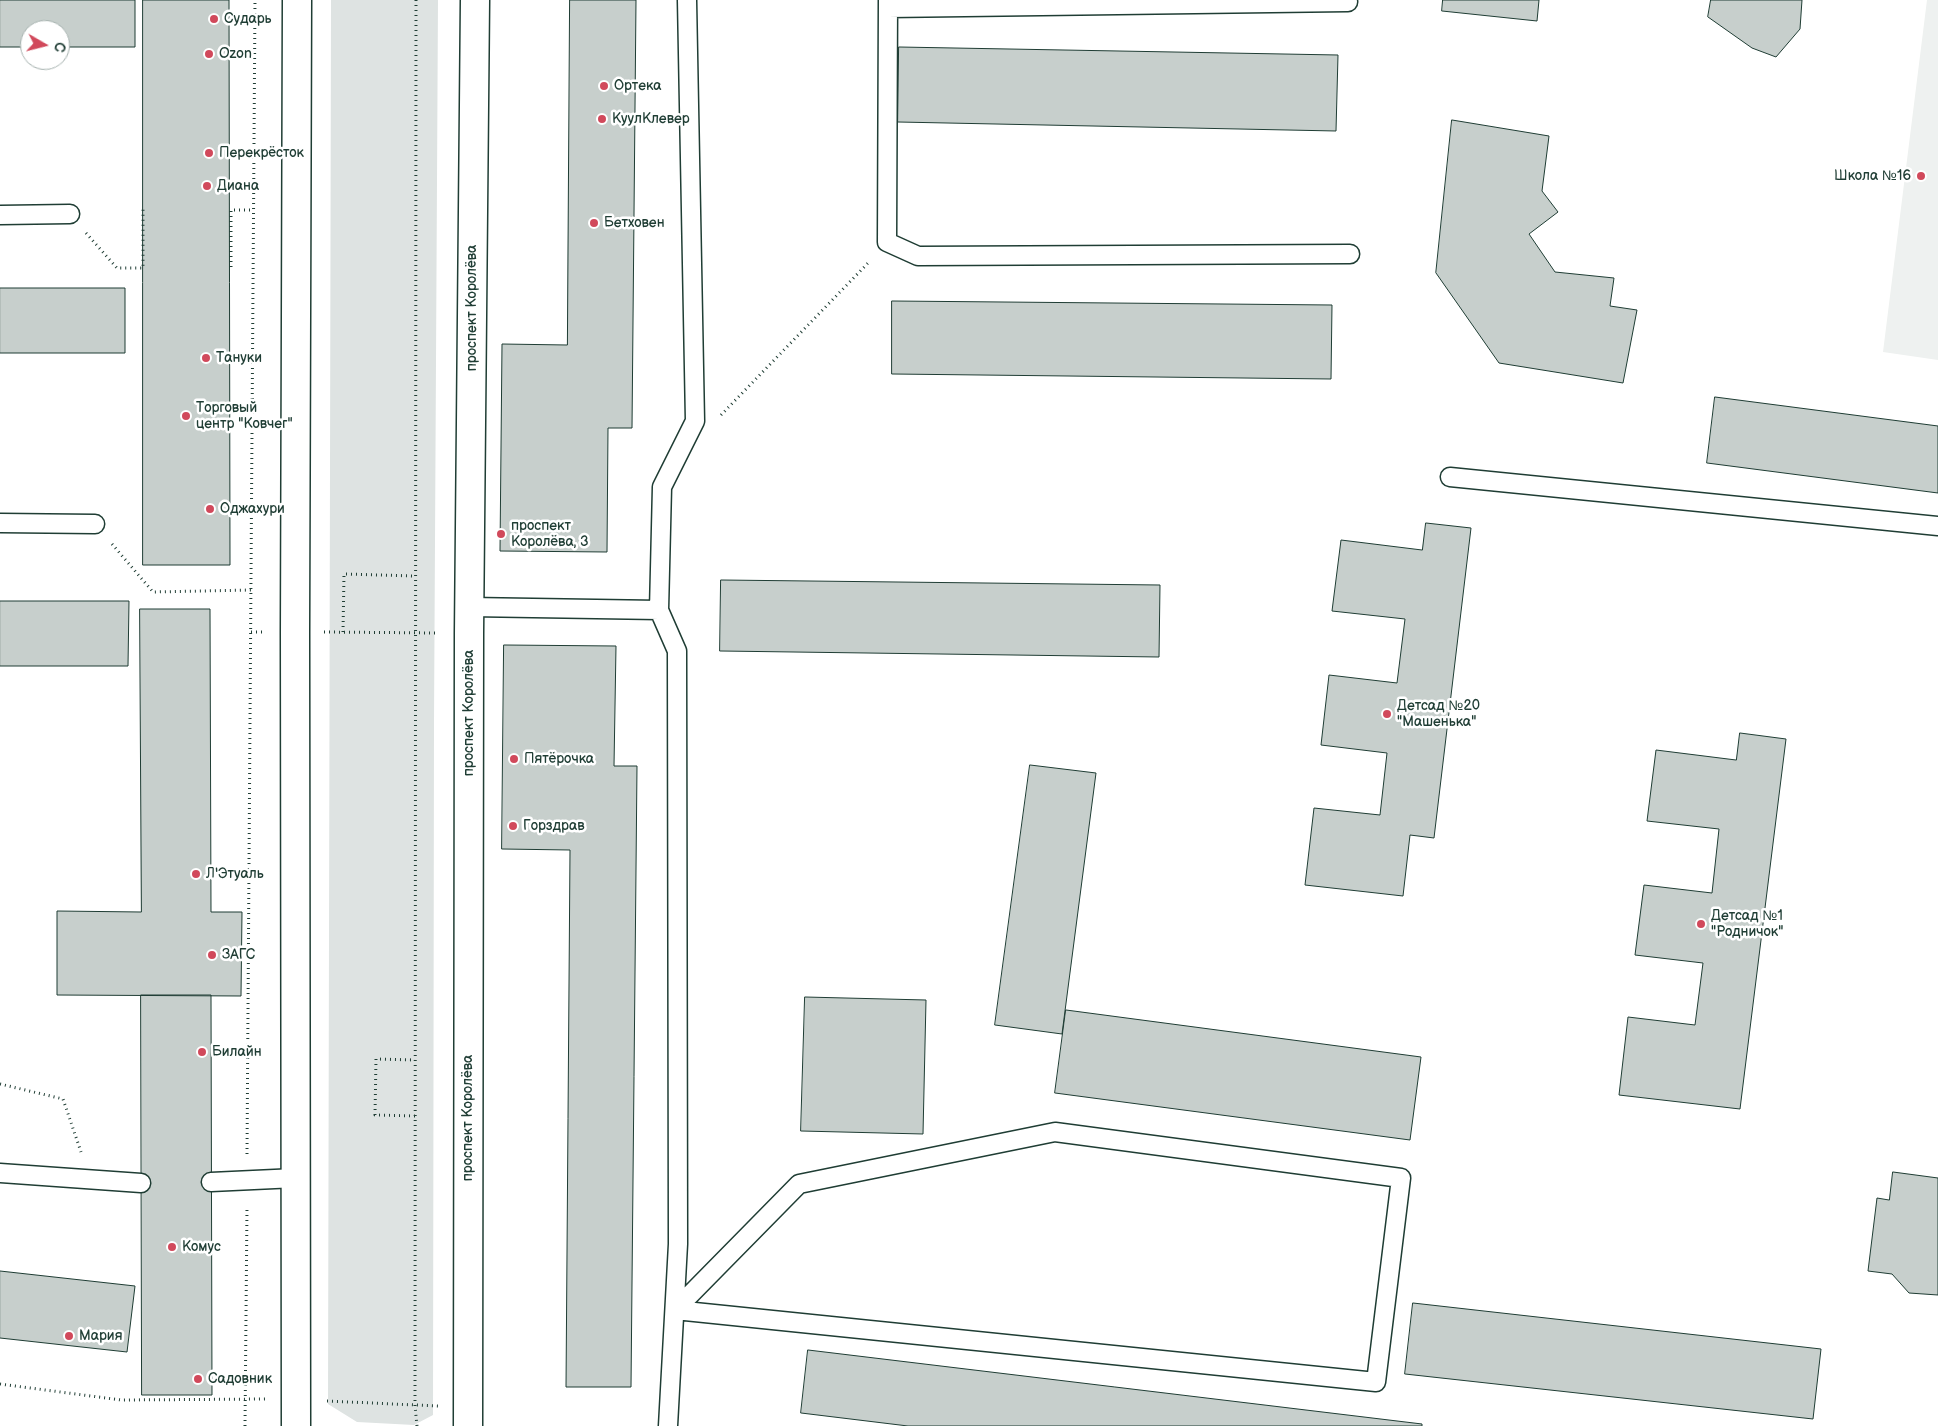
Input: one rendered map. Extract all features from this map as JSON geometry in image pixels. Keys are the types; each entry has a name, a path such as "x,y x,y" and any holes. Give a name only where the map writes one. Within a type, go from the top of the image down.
{"main road":[{"path":"296,1426 295,632 297,0"},
{"name":"проспект Королёва","path":"468,1416 470,620 475,0"}],"lane":[{"path":"668,1426 678,1244 677,651 659,610 662,487 695,421 686,0"},
{"path":"1348,2 888,4 887,242 918,256 1350,254"},
{"path":"0,215 70,214"},
{"path":"1450,477 1938,526"},
{"path":"0,523 95,524"},
{"path":"470,620 659,610"},
{"path":"1055,1132 1401,1178 1376,1382 674,1310 799,1184 1055,1132"},
{"path":"0,1173 141,1183"},
{"path":"211,1182 296,1178"}],"path":[{"path":"245,1426 255,0"},
{"path":"416,0 415,1406 417,1426"},
{"path":"70,214 117,268 143,268 143,209"},
{"path":"231,267 231,210 254,210"},
{"path":"689,432 710,426 887,242"},
{"path":"95,524 153,592 251,590"},
{"path":"343,632 344,574 415,576"},
{"path":"251,632 415,633 470,620"},
{"path":"415,1060 376,1059 375,1115 415,1116"},
{"path":"0,1084 63,1099 79,1151 88,1156"},
{"path":"0,1384 121,1400 296,1399 415,1406 468,1416"}],"shaded area":[{"path":"331,0 438,0 433,1415 414,1425 357,1422 328,1404"},
{"name":"Школа №16","path":"1927,0 1938,0 1938,360 1883,352"}],"building":[{"path":"0,0 135,0 135,47 70,47 70,20 20,20 20,47 0,47"},
{"name":"Торговый центр \"Ковчег\"","path":"143,0 229,0 230,565 143,565"},
{"path":"570,0 636,0 632,428 608,428 607,552 500,551 502,344 567,345"},
{"path":"1443,0 1539,0 1537,21 1442,11"},
{"path":"1711,0 1802,0 1800,29 1776,57 1752,48 1708,17"},
{"path":"899,47 1338,55 1336,131 898,122"},
{"path":"1452,120 1549,136 1542,191 1558,212 1529,234 1555,272 1614,278 1610,306 1637,310 1623,383 1499,363 1436,273"},
{"path":"0,288 125,288 125,353 0,353"},
{"path":"892,301 1332,305 1331,379 892,374"},
{"path":"1715,397 1938,426 1938,493 1707,463"},
{"name":"Детсад №20 \"Машенька\"","path":"1426,523 1471,528 1434,838 1410,835 1403,896 1305,885 1314,808 1380,815 1387,753 1321,745 1329,675 1397,683 1405,619 1332,611 1341,540 1422,550"},
{"path":"721,580 1160,585 1159,657 720,651"},
{"path":"0,601 129,601 128,666 0,666"},
{"path":"140,609 210,609 211,912 242,912 241,996 57,995 57,911 141,912"},
{"path":"504,645 616,646 614,766 637,766 631,1387 566,1387 570,850 502,849"},
{"name":"Детсад №1 \"Родничок\"","path":"1740,733 1786,739 1740,1109 1619,1095 1628,1017 1695,1025 1703,963 1635,955 1644,885 1712,893 1719,829 1647,821 1656,750 1736,760"},
{"path":"1030,765 1096,773 1062,1034 995,1025"},
{"path":"141,995 211,995 212,1395 142,1395"},
{"path":"805,997 926,1000 923,1134 801,1131"},
{"path":"1066,1010 1421,1057 1410,1140 1055,1093"},
{"path":"1893,1172 1938,1178 1938,1295 1909,1293 1892,1274 1868,1271 1877,1198 1889,1200"},
{"path":"0,1271 135,1286 127,1352 0,1338"},
{"path":"1413,1303 1821,1349 1813,1419 1405,1374"},
{"path":"808,1350 1422,1424 1422,1426 908,1426 801,1413"}],"place":[{"name":"Сударь","path":"214,19"},
{"name":"Ozon","path":"209,54"},
{"name":"Ортека","path":"604,86"},
{"name":"КуулКлевер","path":"602,119"},
{"name":"Перекрёсток","path":"209,153"},
{"name":"Школа №16","path":"1921,176"},
{"name":"Диана","path":"207,186"},
{"name":"Бетховен","path":"594,223"},
{"name":"Тануки","path":"206,358"},
{"name":"Торговый центр \"Ковчег\"","path":"186,416"},
{"name":"Оджахури","path":"210,509"},
{"name":"проспект Королёва, 3","path":"501,534"},
{"name":"Детсад №20 \"Машенька\"","path":"1387,714"},
{"name":"Пятёрочка","path":"514,759"},
{"name":"Горздрав","path":"513,826"},
{"name":"Л'Этуаль","path":"196,874"},
{"name":"Детсад №1 \"Родничок\"","path":"1701,924"},
{"name":"ЗАГС","path":"212,955"},
{"name":"Билайн","path":"202,1052"},
{"name":"Комус","path":"172,1247"},
{"name":"Мария","path":"69,1336"},
{"name":"Садовник","path":"198,1379"}]}
